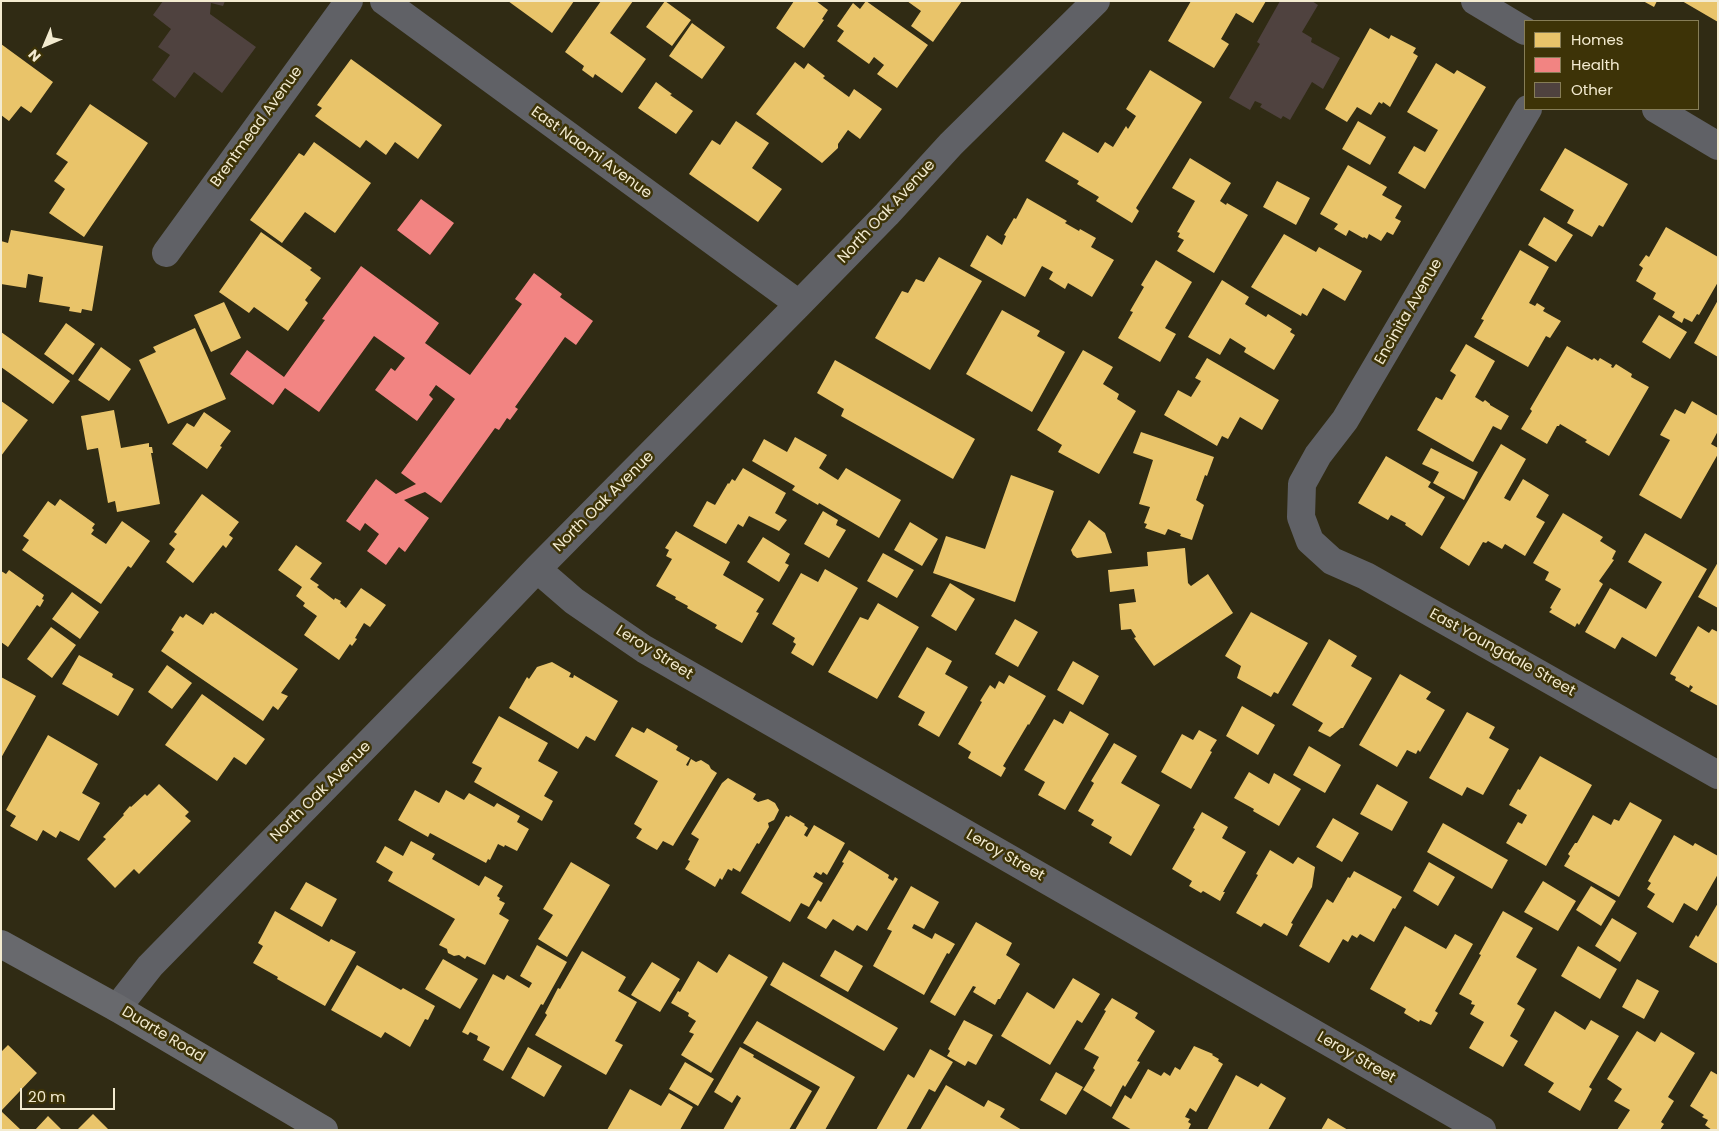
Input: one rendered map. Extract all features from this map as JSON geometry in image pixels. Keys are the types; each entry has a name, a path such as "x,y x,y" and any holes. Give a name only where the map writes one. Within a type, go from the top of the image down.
{"main road":[{"name":"Duarte Road","path":"1,944 117,1008 324,1130"}],"street":[{"name":"Brentmead Avenue","path":"166,253 349,1"},
{"name":"East Naomi Avenue","path":"384,1 799,304"},
{"name":"North Oak Avenue","path":"117,1008 150,966 887,214 951,144 1096,1"},
{"path":"1475,1 1524,30"},
{"name":"Encinita Avenue","path":"1301,517 1302,484 1318,456 1345,420 1527,110"},
{"path":"1658,110 1718,146"},
{"name":"East Youngdale Street","path":"1301,517 1310,541 1332,561 1366,576 1718,775"},
{"name":"Leroy Street","path":"537,569 574,601 644,649 1482,1130"}],"building: Homes":[{"path":"508,1 574,1 552,33"},
{"path":"601,1 633,1 610,33 646,59 622,93 595,74 593,78 582,70 584,66 565,52"},
{"path":"665,1 691,20 672,46 646,27"},
{"path":"794,1 816,1 828,10 822,19 824,20 804,48 776,28"},
{"path":"866,1 928,45 897,88 877,74 884,65 874,57 869,64 837,41 844,31 837,26 853,3 860,9"},
{"path":"907,1 962,1 933,42 911,26 921,11"},
{"path":"1191,1 1266,1 1253,23 1236,13 1221,39 1229,44 1214,68 1168,41"},
{"path":"1643,1 1657,1 1654,7"},
{"path":"1682,1 1718,1 1718,22"},
{"path":"692,23 725,47 702,79 669,56"},
{"path":"1370,28 1389,39 1391,35 1416,48 1413,53 1418,56 1390,107 1383,102 1382,104 1379,102 1371,115 1357,107 1347,122 1325,109"},
{"path":"1,44 53,82 31,113 21,106 9,121 1,115"},
{"path":"351,59 442,125 418,159 395,142 386,155 366,140 360,148 315,116 322,108 317,105"},
{"path":"795,62 804,69 808,63 825,76 823,78 849,97 854,89 882,109 860,139 848,130 838,144 838,148 822,163 756,114"},
{"path":"1436,63 1454,74 1457,70 1486,87 1425,189 1398,173 1414,146 1425,152 1438,130 1407,112"},
{"path":"1150,70 1202,102 1136,208 1139,211 1132,223 1096,201 1099,197 1077,184 1079,181 1045,161 1063,132 1098,153 1105,142 1113,147 1126,126 1128,129 1136,116 1126,109"},
{"path":"656,82 672,94 670,95 693,111 676,134 638,108"},
{"path":"90,104 148,143 84,237 49,213 65,189 54,181 68,162 56,154"},
{"path":"736,121 769,143 752,168 782,189 758,222 689,174 712,140 720,145"},
{"path":"1358,121 1386,137 1370,165 1342,149"},
{"path":"314,142 371,183 335,233 305,212 282,243 250,220 299,153 304,156"},
{"path":"1565,148 1628,184 1603,227 1599,225 1592,237 1567,223 1574,210 1540,190"},
{"path":"1190,158 1231,183 1220,201 1248,215 1214,273 1177,251 1184,240 1178,237 1180,233 1177,232 1195,201 1172,188"},
{"path":"1348,165 1387,187 1382,195 1402,206 1395,218 1401,221 1393,235 1387,232 1381,241 1369,234 1367,239 1363,238 1349,230 1346,236 1334,229 1338,224 1320,214"},
{"path":"1277,181 1310,198 1296,225 1263,207"},
{"path":"1027,198 1067,221 1065,223 1096,238 1091,247 1114,260 1092,297 1068,283 1065,289 1049,279 1053,272 1042,266 1025,297 970,266 987,235 1002,245 1006,236 1004,235 1014,218 1016,219"},
{"path":"1544,217 1573,235 1556,262 1528,245"},
{"path":"1666,227 1718,257 1718,282 1699,315 1697,314 1692,322 1684,318 1682,323 1672,317 1675,312 1653,299 1656,293 1636,281 1643,268 1639,265 1646,255 1649,257"},
{"path":"11,230 103,246 92,311 82,309 81,313 69,311 70,307 39,302 43,277 28,274 26,288 1,284 1,241 8,243"},
{"path":"261,232 312,268 310,270 321,278 305,300 308,303 288,331 254,307 249,313 219,292"},
{"path":"1284,234 1316,252 1319,247 1362,271 1345,301 1323,288 1307,316 1302,313 1301,316 1251,287"},
{"path":"1520,250 1549,267 1529,303 1535,306 1537,303 1545,308 1543,311 1561,321 1550,338 1546,336 1528,367 1474,337 1484,320 1481,319"},
{"path":"939,257 982,281 930,370 875,338 902,291 908,293 916,279 924,282"},
{"path":"1156,260 1192,282 1165,328 1176,334 1160,362 1118,338 1133,312 1130,311 1144,287 1141,285"},
{"path":"1222,280 1249,297 1245,304 1266,317 1268,314 1292,329 1290,332 1295,335 1274,370 1244,352 1246,348 1230,338 1220,355 1188,337"},
{"path":"1718,300 1718,357 1694,343"},
{"path":"224,302 241,338 211,352 194,315"},
{"path":"1002,310 1040,331 1037,336 1065,352 1032,412 966,374"},
{"path":"1659,315 1687,332 1670,359 1642,342"},
{"path":"66,323 95,344 73,375 44,354"},
{"path":"195,328 226,399 168,424 139,360 156,352 153,347"},
{"path":"1,332 70,381 53,404 1,367"},
{"path":"1466,344 1495,361 1475,397 1483,402 1485,400 1509,416 1501,430 1493,426 1473,462 1417,430 1436,397 1442,400 1456,375 1450,371"},
{"path":"1567,346 1592,360 1594,358 1598,361 1600,358 1612,365 1611,367 1613,368 1616,364 1632,374 1631,377 1649,387 1609,456 1560,424 1547,444 1521,429 1532,411 1530,409"},
{"path":"101,347 131,369 109,401 78,380"},
{"path":"1083,350 1113,367 1103,384 1119,394 1117,399 1136,411 1099,474 1058,452 1062,445 1037,430"},
{"path":"1207,358 1279,400 1262,430 1240,417 1228,439 1222,436 1217,446 1164,415 1178,390 1191,397 1201,381 1195,378"},
{"path":"835,360 975,439 953,479 841,416 844,409 817,393"},
{"path":"1,401 28,420 1,456"},
{"path":"1692,401 1718,416 1718,431 1711,444 1718,448 1718,454 1681,519 1639,495 1670,440 1660,435 1675,409 1685,414"},
{"path":"114,410 121,448 149,443 149,447 152,447 153,453 151,453 160,504 117,512 115,501 108,503 98,448 87,450 81,416"},
{"path":"204,412 231,431 207,469 172,444 187,423 194,427"},
{"path":"1141,432 1214,457 1196,500 1204,505 1192,540 1168,529 1165,535 1145,528 1147,524 1144,523 1150,507 1139,504 1153,460 1133,453"},
{"path":"795,437 827,455 819,468 838,480 846,468 901,500 879,538 819,503 818,505 792,490 795,486 752,461 764,439 787,452"},
{"path":"1501,444 1526,459 1504,498 1510,501 1523,479 1549,495 1536,517 1545,522 1525,556 1505,544 1502,549 1488,541 1486,543 1483,542 1469,566 1440,548"},
{"path":"1431,448 1478,472 1464,500 1433,483 1439,472 1422,464"},
{"path":"1386,456 1431,482 1428,487 1445,497 1422,536 1405,525 1406,523 1391,515 1388,520 1358,503"},
{"path":"743,468 786,493 775,513 787,520 779,531 749,516 743,527 738,524 726,544 693,526 707,501 715,505 728,483 732,479 735,481"},
{"path":"1011,475 1054,491 1015,602 933,573 946,536 985,549"},
{"path":"202,494 239,522 229,535 233,538 226,548 223,545 193,583 166,562 175,549 169,544 177,534 174,532"},
{"path":"60,499 95,524 91,534 106,544 122,521 150,541 131,568 128,566 101,604 22,550 29,540 23,536 48,501 55,506"},
{"path":"823,511 838,520 836,525 846,530 829,558 804,544"},
{"path":"1563,513 1603,537 1600,541 1616,551 1612,559 1614,560 1599,581 1603,584 1579,625 1577,623 1575,627 1549,612 1561,589 1545,580 1549,572 1533,563"},
{"path":"1089,520 1105,533 1112,553 1077,558 1073,555 1071,550"},
{"path":"910,522 938,539 922,566 894,550"},
{"path":"676,531 730,562 723,575 764,599 756,612 759,613 742,643 715,628 717,625 687,608 688,606 675,599 676,597 656,586 672,559 666,556 669,550 665,548"},
{"path":"1645,533 1707,569 1656,657 1622,637 1615,649 1585,632 1610,588 1646,609 1662,582 1628,562"},
{"path":"763,537 790,554 785,563 789,565 779,582 747,562"},
{"path":"296,545 322,563 310,579 334,600 335,598 341,601 340,603 346,608 361,588 386,605 370,627 364,623 355,638 357,639 352,646 350,644 339,660 304,635 317,616 303,606 305,603 296,596 302,587 278,570"},
{"path":"1185,548 1188,583 1191,586 1208,574 1233,613 1154,666 1134,638 1136,637 1131,629 1121,630 1119,604 1136,602 1134,589 1110,592 1108,570 1148,566 1147,552"},
{"path":"883,553 914,570 897,598 867,581"},
{"path":"1718,562 1718,608 1698,597"},
{"path":"825,569 858,588 813,666 791,653 796,644 793,642 795,638 772,624 801,573 818,582"},
{"path":"9,570 44,595 42,599 44,600 40,607 37,605 8,647 1,642 1,571 6,574"},
{"path":"950,583 975,599 956,631 931,616"},
{"path":"72,592 99,612 80,639 52,619"},
{"path":"878,603 919,627 877,699 828,672 860,617 868,620"},
{"path":"215,612 298,669 281,693 288,696 278,710 273,706 263,721 161,651 174,632 171,630 180,616 183,618 186,614 203,625 211,613"},
{"path":"1251,612 1308,643 1278,694 1274,692 1271,697 1237,678 1241,666 1225,656"},
{"path":"1015,619 1038,632 1018,667 995,654"},
{"path":"1698,626 1709,633 1712,629 1718,632 1718,706 1690,691 1693,687 1690,685 1689,688 1675,680 1676,677 1670,674"},
{"path":"51,627 76,645 52,678 27,659"},
{"path":"1329,639 1357,656 1351,666 1372,678 1343,728 1330,737 1318,731 1323,723 1292,705"},
{"path":"927,647 952,661 945,674 968,687 939,737 918,725 925,712 898,697"},
{"path":"79,655 113,674 112,677 134,689 118,716 62,684"},
{"path":"1073,661 1099,676 1083,705 1057,690"},
{"path":"552,662 571,673 569,677 573,678 574,675 618,701 595,741 586,736 578,749 509,708 527,677 529,679 537,667"},
{"path":"167,665 192,683 172,709 148,692"},
{"path":"1400,674 1431,692 1426,699 1445,710 1420,752 1418,750 1416,754 1407,750 1397,767 1359,745"},
{"path":"1009,675 1046,696 1003,766 1006,768 1001,777 968,758 971,752 958,744 990,685 995,689 999,681 1004,684"},
{"path":"1,677 36,696 1,758"},
{"path":"202,694 265,739 246,765 234,757 217,781 165,745"},
{"path":"1242,706 1275,725 1258,755 1226,736"},
{"path":"1070,711 1109,734 1065,810 1038,795 1045,782 1024,770 1054,719 1063,724"},
{"path":"1467,712 1495,727 1489,738 1509,749 1483,795 1467,787 1462,796 1429,778"},
{"path":"499,716 548,743 538,761 558,772 544,796 553,801 542,821 474,782 482,768 472,763"},
{"path":"632,727 644,733 647,728 678,746 676,750 690,758 686,765 688,766 691,759 696,762 701,760 717,773 673,846 663,841 657,850 636,838 642,829 634,824 658,781 615,756"},
{"path":"1199,730 1217,740 1191,789 1161,772 1182,734 1193,740"},
{"path":"48,735 98,764 82,793 100,803 79,841 60,831 56,838 43,830 37,841 10,826 16,816 6,810"},
{"path":"1114,743 1137,756 1121,783 1160,805 1131,856 1109,843 1112,837 1091,825 1094,820 1078,811 1094,783 1091,781"},
{"path":"1309,746 1341,765 1325,793 1293,775"},
{"path":"1540,756 1592,785 1546,866 1506,843 1518,822 1522,824 1527,815 1509,805"},
{"path":"1249,772 1269,784 1274,773 1301,789 1279,826 1234,798"},
{"path":"728,778 756,794 753,799 758,802 768,799 775,803 779,810 774,820 768,823 769,827 740,872 733,868 732,871 728,869 722,880 720,878 715,887 685,869 699,839 691,834 722,783"},
{"path":"159,784 189,812 185,816 191,821 139,874 134,869 115,888 87,859 106,839 103,837 130,806 145,794 147,796"},
{"path":"1377,784 1408,802 1392,831 1360,814"},
{"path":"415,790 439,803 446,790 464,800 469,793 494,807 497,803 520,816 517,822 529,829 517,851 498,844 490,860 488,859 486,863 430,833 428,837 398,820"},
{"path":"1630,802 1662,820 1619,897 1564,866 1570,856 1568,854 1575,843 1577,843 1593,815 1611,825 1614,819 1619,821"},
{"path":"1202,812 1228,827 1222,838 1246,852 1223,892 1225,892 1220,901 1203,891 1201,893 1189,886 1192,881 1172,869 1195,829 1193,828"},
{"path":"790,815 805,824 808,828 804,835 807,837 814,825 845,843 827,875 823,872 821,875 816,872 813,877 823,883 809,907 801,903 790,922 741,893 786,816 789,817"},
{"path":"1333,818 1359,833 1342,862 1316,847"},
{"path":"1443,823 1508,860 1492,889 1427,852"},
{"path":"1674,835 1693,846 1695,843 1718,856 1718,874 1697,911 1684,903 1673,923 1647,907 1655,894 1647,889 1651,883 1648,881"},
{"path":"411,841 435,854 432,859 479,886 485,876 503,886 497,896 500,898 499,900 505,903 499,914 509,920 485,965 467,956 465,959 459,955 454,956 448,953 447,949 439,945 455,919 388,881 393,872 376,862 385,846 403,856"},
{"path":"849,850 889,875 888,878 893,881 895,877 898,879 867,931 857,925 853,931 833,919 826,929 807,918 818,900 821,902 844,863 842,862"},
{"path":"1270,850 1293,864 1298,857 1315,867 1312,887 1291,923 1293,924 1287,936 1264,923 1261,927 1236,913"},
{"path":"571,862 610,885 567,957 538,939 553,915 543,909"},
{"path":"1429,862 1455,877 1438,906 1413,891"},
{"path":"1354,871 1402,897 1395,909 1393,908 1374,942 1360,934 1357,938 1352,935 1348,942 1343,939 1329,963 1299,946 1327,899 1333,903 1348,877 1350,878"},
{"path":"1543,881 1576,901 1558,931 1524,912"},
{"path":"306,882 337,899 322,927 290,909"},
{"path":"911,886 939,902 924,929 914,924 912,928 932,939 935,933 955,944 949,954 947,953 924,995 873,966 892,931 887,929"},
{"path":"1591,886 1616,901 1601,926 1576,910"},
{"path":"1718,903 1718,964 1689,947 1696,935 1698,937"},
{"path":"275,911 329,942 331,939 356,952 325,1006 253,963 263,946 258,943"},
{"path":"1503,911 1533,928 1516,957 1537,969 1517,1004 1525,1009 1510,1036 1518,1041 1503,1067 1469,1048 1484,1022 1470,1014 1475,1005 1471,1004 1472,1001 1459,994"},
{"path":"1612,918 1637,933 1620,962 1595,946"},
{"path":"976,922 1012,943 1006,955 1020,964 995,1005 973,992 976,987 973,986 955,1016 930,1002"},
{"path":"1405,926 1446,949 1455,934 1473,944 1435,1011 1438,1013 1431,1025 1420,1020 1419,1022 1404,1013 1406,1009 1370,989"},
{"path":"537,945 567,962 503,1071 483,1060 490,1047 477,1040 478,1036 470,1032 468,1035 462,1032 493,974 504,980 507,975 529,988 532,983 520,976"},
{"path":"1578,946 1617,969 1600,999 1561,976"},
{"path":"835,950 863,966 848,992 820,976"},
{"path":"582,951 626,977 618,991 637,1002 615,1041 623,1045 606,1075 535,1035 547,1015 545,1013 558,988 560,989"},
{"path":"729,954 768,977 711,1073 681,1055 694,1034 689,1032 696,1021 688,1016 689,1013 671,1003 678,991 680,992 698,961 717,973"},
{"path":"443,959 478,979 460,1009 425,989"},
{"path":"652,962 680,979 660,1012 631,995"},
{"path":"783,962 898,1028 884,1051 770,985"},
{"path":"357,965 401,990 403,988 435,1006 428,1020 425,1019 410,1047 385,1032 381,1038 331,1010"},
{"path":"1073,978 1100,994 1082,1023 1077,1020 1050,1065 1001,1036 1027,992 1054,1009"},
{"path":"1637,979 1659,991 1644,1019 1622,1007"},
{"path":"1112,998 1138,1013 1135,1018 1155,1031 1137,1061 1140,1062 1125,1087 1123,1085 1111,1107 1083,1090 1095,1070 1093,1068 1099,1057 1084,1049"},
{"path":"1555,1011 1585,1030 1591,1020 1619,1036 1589,1087 1592,1089 1580,1111 1548,1092 1554,1083 1524,1065"},
{"path":"964,1020 993,1035 976,1065 968,1061 965,1066 947,1056 950,1051 948,1049"},
{"path":"757,1021 855,1077 825,1130 795,1130 820,1087 743,1043"},
{"path":"1637,1031 1655,1042 1661,1032 1695,1053 1668,1097 1674,1101 1661,1122 1664,1124 1660,1130 1617,1130 1630,1110 1614,1101 1622,1089 1607,1079"},
{"path":"8,1045 37,1073 1,1111 1,1052"},
{"path":"1194,1046 1213,1054 1223,1064 1196,1112 1190,1108 1185,1117 1190,1119 1188,1122 1191,1124 1188,1130 1132,1130 1112,1118 1125,1095 1131,1099 1148,1069 1161,1076 1164,1072 1170,1076 1175,1067 1180,1070"},
{"path":"528,1047 562,1066 544,1097 511,1078"},
{"path":"740,1047 754,1055 753,1057 812,1091 789,1130 723,1130 741,1098 737,1095 732,1103 714,1092"},
{"path":"930,1049 953,1062 935,1092 929,1089 906,1130 876,1130 908,1074 914,1078"},
{"path":"685,1062 714,1079 698,1106 669,1089"},
{"path":"1711,1071 1718,1075 1718,1130 1712,1130 1705,1125 1708,1120 1690,1106"},
{"path":"1056,1072 1083,1087 1066,1115 1040,1100"},
{"path":"1236,1075 1258,1087 1261,1083 1286,1098 1268,1130 1207,1130"},
{"path":"946,1085 984,1107 988,1100 1005,1109 1000,1117 1022,1130 920,1130"},
{"path":"630,1089 661,1106 669,1093 693,1107 680,1130 607,1130"},
{"path":"1,1111 21,1130 1,1130"},
{"path":"93,1114 109,1130 77,1130"},
{"path":"48,1116 62,1130 35,1130"},
{"path":"1328,1118 1348,1130 1321,1130"}],"building: Health":[{"path":"421,199 454,223 430,255 397,230"},
{"path":"361,266 439,323 425,343 470,375 522,304 515,299 534,273 562,294 560,297 593,321 576,345 565,337 515,407 518,409 510,420 507,418 499,430 495,428 441,503 425,492 404,500 429,518 405,552 399,547 386,565 367,551 379,534 365,523 360,531 346,521 376,479 396,494 416,484 401,473 455,399 436,385 429,395 433,399 417,421 375,390 391,368 395,371 405,358 374,336 319,412 285,388 273,405 230,374 247,350 284,377 325,320 322,319"}],"building: Other":[{"path":"163,1 225,1 223,6 211,3 210,14 256,47 222,93 194,72 175,98 152,80 170,55 158,47 171,29 153,15"},
{"path":"1280,1 1312,1 1318,5 1302,32 1312,38 1311,42 1340,58 1323,89 1312,82 1290,120 1283,116 1281,119 1260,107 1262,104 1255,101 1250,110 1229,98 1260,44 1257,42"}]}
